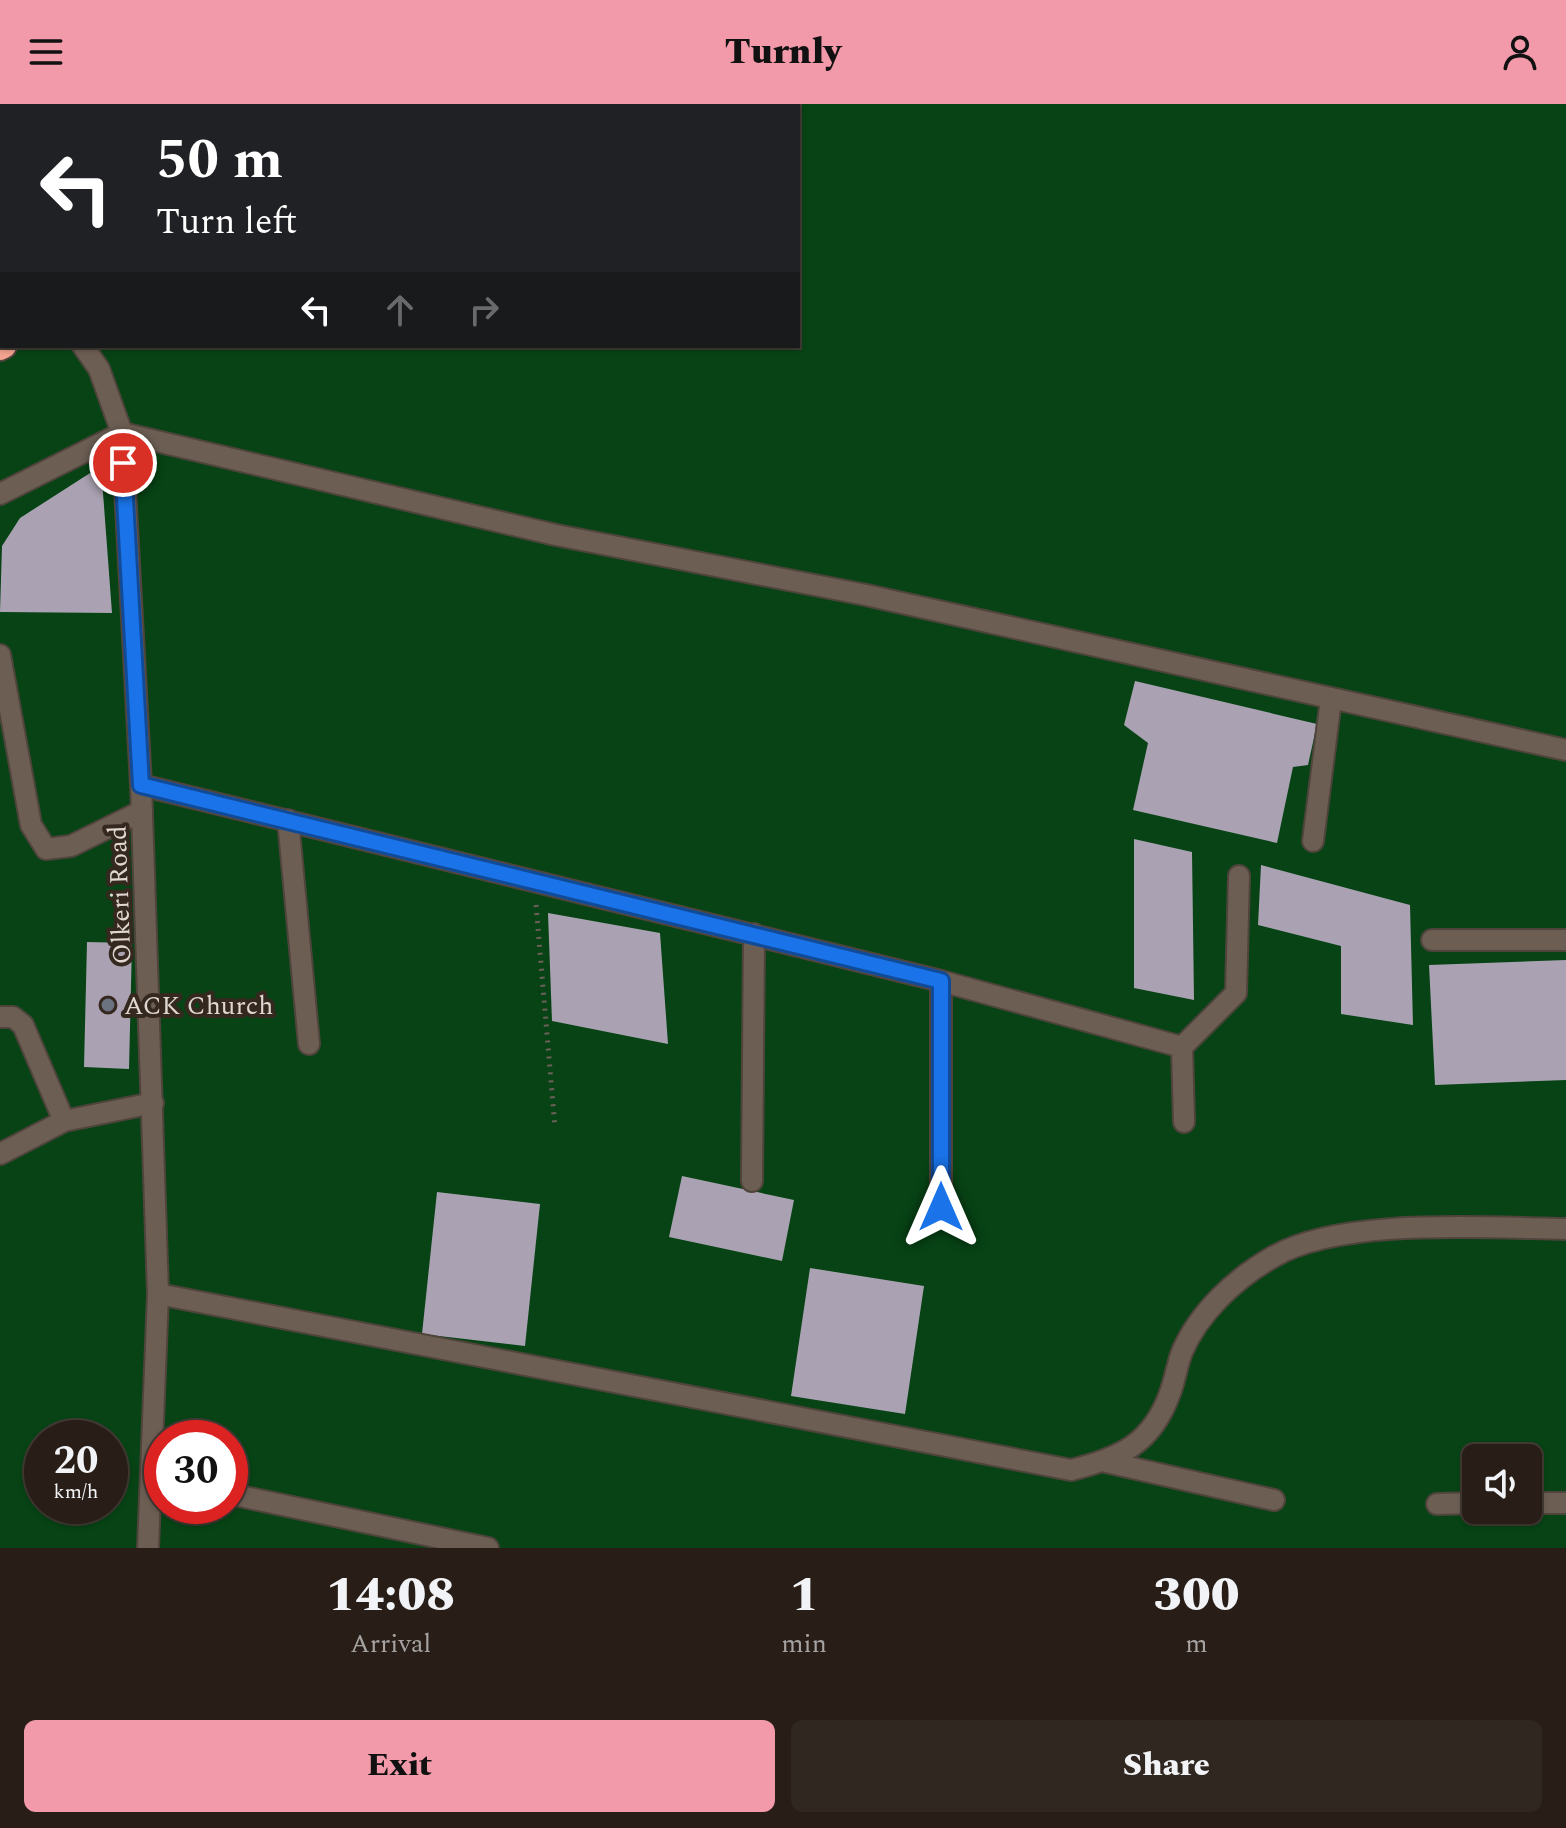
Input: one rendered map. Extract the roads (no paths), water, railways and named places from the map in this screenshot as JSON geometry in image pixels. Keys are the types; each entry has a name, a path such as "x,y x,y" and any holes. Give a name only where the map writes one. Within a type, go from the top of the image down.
{"street":[{"name":"Olkeri Road","path":"84,348 99,369 122,433 141,785 153,1103 158,1294 157,1420"},
{"path":"0,494 122,433 556,535 866,595 1566,750"},
{"path":"0,655 31,825 46,849 71,846 142,811"},
{"path":"1313,841 1331,699"},
{"path":"141,785 941,981 1182,1047"},
{"path":"288,820 309,1044"},
{"path":"1184,1122 1182,1047 1236,993 1239,876"},
{"path":"752,1181 754,934"},
{"path":"1432,940 1566,940"},
{"path":"941,981 941,1207"},
{"path":"0,1017 13,1017 23,1025 64,1121"},
{"path":"0,1154 64,1121 153,1103"},
{"path":"158,1294 1071,1470 1106,1462 1131,1448 1158,1422 1183,1351 1202,1317 1234,1284 1274,1256 1325,1236 1424,1228 1566,1229"},
{"path":"1106,1462 1274,1500"},
{"path":"248,1498 488,1548"},
{"path":"1437,1504 1462,1503"},
{"path":"1542,1503 1566,1503"},
{"name":"Olkeri Road","path":"148,1548 151,1524"}],"place":[{"name":"ACK Church","path":"108,1005"}]}
